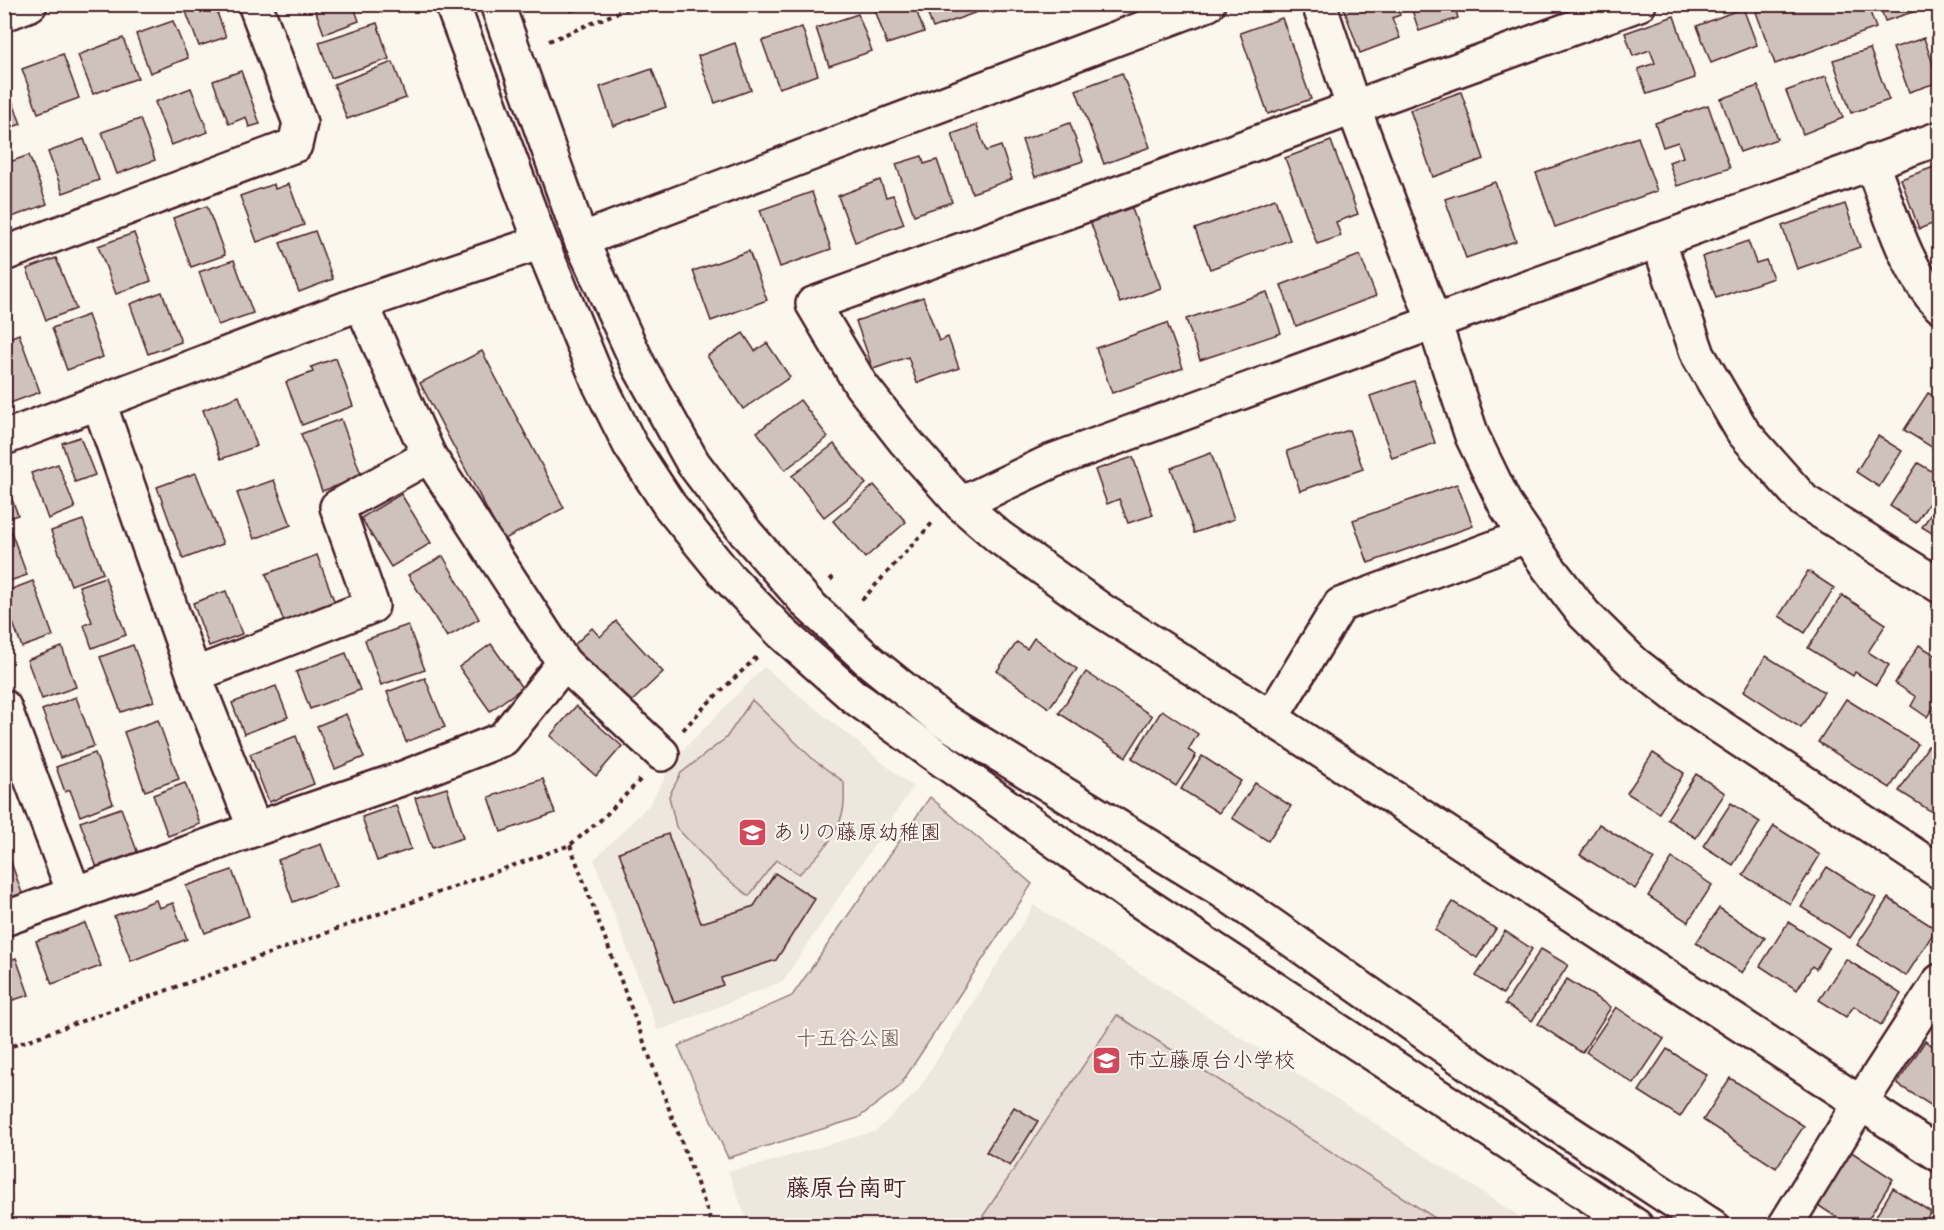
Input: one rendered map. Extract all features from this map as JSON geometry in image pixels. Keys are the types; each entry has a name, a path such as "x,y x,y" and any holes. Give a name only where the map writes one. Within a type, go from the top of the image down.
{"street":[{"path":"4,14 30,4"},
{"path":"4,254 295,145 300,123 255,4"},
{"path":"452,4 541,242 600,385 630,445 670,506 727,576 782,633 852,696 1128,893 1636,1226"},
{"path":"497,4 581,240 639,366 693,463 746,533 808,604 868,660 941,719 1218,888 1535,1110 1712,1226"},
{"path":"581,240 1208,4"},
{"path":"1319,4 1354,109 1434,322 1472,436 1506,506 1526,536 1584,614 1634,663 1693,709 1940,872"},
{"path":"1639,4 813,304 861,385 905,441 961,504 999,537 1101,610 1271,718 1940,1155"},
{"path":"961,504 1052,461 1940,138"},
{"path":"1871,162 1911,266 1930,296 1940,306"},
{"path":"1658,240 1698,355 1743,432 1804,501 1940,586"},
{"path":"4,438 361,303 541,242"},
{"path":"361,303 429,456 564,663 662,754"},
{"path":"99,403 194,675 255,829"},
{"path":"194,675 372,606 337,507 429,456"},
{"path":"1271,718 1340,605 1526,536"},
{"path":"4,919 398,780 503,739 564,663"},
{"path":"4,707 74,893"},
{"path":"1785,1226 1860,1104 1940,981"}],"path":[{"path":"549,40 638,4"},
{"path":"862,600 947,506 961,504"},
{"path":"808,604 836,574"},
{"path":"4,1049 570,844 603,818 705,706 782,633"},
{"path":"570,844 712,1226"}],"shaded area":[{"name":"ありの藤原幼稚園","path":"764,667 913,787 783,981 658,1031 594,860 650,804 677,756"},
{"name":"市立藤原台小学校","path":"1034,905 1533,1225 749,1225 728,1171 758,1165 876,1131 917,1092"}],"green space":[{"path":"752,700 815,761 844,782 844,800 843,811 836,830 813,860 799,874 776,860 749,896 717,871 676,827 669,796 681,773 726,738"},
{"name":"十五谷公園","path":"930,797 1032,884 899,1087 858,1118 728,1158 678,1046 792,996"},
{"path":"1117,1015 1446,1225 977,1225"}],"building":[{"path":"183,4 214,4 226,37 199,46"},
{"path":"313,4 353,4 359,21 324,34"},
{"path":"569,4 590,4 571,12"},
{"path":"873,4 914,4 924,32 887,44"},
{"path":"924,4 974,4 977,12 933,28"},
{"path":"990,4 1017,4 993,13"},
{"path":"1342,4 1396,4 1400,15 1392,18 1400,38 1360,53"},
{"path":"1410,4 1454,4 1458,18 1419,31"},
{"path":"1461,4 1486,4 1464,12"},
{"path":"1777,4 1867,4 1876,28 1775,64 1756,12"},
{"path":"1879,4 1917,4 1919,10 1885,21"},
{"path":"1743,8 1757,45 1711,63 1697,26"},
{"path":"858,14 872,51 829,66 816,28"},
{"path":"1674,16 1695,78 1647,94 1638,69 1655,63 1650,50 1633,56 1625,33"},
{"path":"1282,18 1311,99 1268,114 1240,33"},
{"path":"173,21 188,58 150,73 136,34"},
{"path":"377,23 389,59 331,78 319,42"},
{"path":"802,27 818,75 779,88 762,41"},
{"path":"123,38 138,78 93,94 78,55"},
{"path":"1924,38 1939,82 1909,92 1893,48"},
{"path":"735,43 751,90 715,103 698,56"},
{"path":"1870,49 1889,100 1851,113 1833,60"},
{"path":"63,54 79,98 38,113 22,69"},
{"path":"393,62 406,98 347,119 334,84"},
{"path":"652,69 666,107 613,126 600,87"},
{"path":"241,71 260,124 249,127 246,117 229,124 213,81"},
{"path":"1122,73 1150,147 1104,164 1076,90"},
{"path":"1826,76 1843,118 1803,134 1786,91"},
{"path":"4,79 21,124 4,130"},
{"path":"1758,86 1777,139 1740,152 1721,99"},
{"path":"191,88 208,132 171,145 155,102"},
{"path":"1461,92 1484,159 1433,177 1410,110"},
{"path":"1708,105 1730,168 1677,186 1669,162 1683,157 1678,142 1663,147 1655,123"},
{"path":"140,119 155,160 117,174 102,132"},
{"path":"1070,123 1083,161 1035,177 1022,140"},
{"path":"977,125 986,151 1001,146 1012,179 972,193 952,134"},
{"path":"1638,137 1657,191 1555,227 1536,173"},
{"path":"84,139 99,180 63,193 48,152"},
{"path":"1331,141 1358,214 1336,222 1341,236 1317,244 1285,158"},
{"path":"29,155 47,204 12,217 4,198 4,164"},
{"path":"922,156 924,164 937,160 952,202 914,215 896,164"},
{"path":"1934,167 1940,182 1940,221 1919,229 1901,179"},
{"path":"880,180 886,197 893,195 904,224 855,242 838,196"},
{"path":"1495,182 1516,241 1466,258 1445,199"},
{"path":"274,184 275,189 289,184 304,225 257,242 240,196"},
{"path":"812,192 831,249 780,267 760,210"},
{"path":"1275,199 1290,240 1210,269 1195,229"},
{"path":"1845,204 1860,247 1797,269 1782,226"},
{"path":"207,206 225,255 191,267 173,218"},
{"path":"1131,206 1161,288 1120,303 1090,221"},
{"path":"315,231 333,279 299,292 280,243"},
{"path":"134,233 151,281 116,294 98,246"},
{"path":"1748,241 1756,263 1766,260 1773,278 1716,298 1702,257"},
{"path":"749,251 767,300 711,321 693,271"},
{"path":"1360,255 1376,296 1296,326 1281,285"},
{"path":"56,258 76,309 46,320 27,269"},
{"path":"234,260 253,313 218,325 199,272"},
{"path":"162,292 181,342 148,354 130,304"},
{"path":"1267,292 1281,333 1200,360 1186,319"},
{"path":"923,297 939,341 948,337 959,368 917,383 908,357 873,369 856,321"},
{"path":"88,315 103,357 67,370 52,328"},
{"path":"1167,323 1183,368 1112,393 1096,348"},
{"path":"743,333 755,351 767,343 790,377 743,409 707,356"},
{"path":"19,334 40,392 5,405 4,340"},
{"path":"482,351 564,508 503,540 420,383"},
{"path":"336,358 353,406 302,425 286,382 313,372 311,367"},
{"path":"1414,381 1435,443 1392,458 1370,396"},
{"path":"1928,393 1940,400 1938,451 1904,430"},
{"path":"239,396 257,446 221,459 203,410"},
{"path":"800,400 828,437 785,470 757,432"},
{"path":"341,419 362,477 322,491 301,434"},
{"path":"1349,430 1363,469 1300,491 1287,451"},
{"path":"1878,436 1902,451 1879,487 1856,472"},
{"path":"80,437 95,475 75,482 62,443"},
{"path":"834,444 866,484 824,517 792,476"},
{"path":"1211,453 1234,519 1194,533 1171,468"},
{"path":"1133,457 1153,515 1128,523 1119,499 1107,504 1095,470"},
{"path":"1918,463 1940,476 1940,486 1916,523 1890,506"},
{"path":"58,464 75,508 48,519 31,473"},
{"path":"196,473 223,544 183,559 157,487"},
{"path":"4,478 18,515 4,519"},
{"path":"274,480 291,525 254,539 237,493"},
{"path":"1457,484 1473,526 1368,563 1353,520"},
{"path":"874,485 906,522 865,558 833,521"},
{"path":"401,494 431,543 391,567 361,518"},
{"path":"1940,500 1940,538 1922,527"},
{"path":"83,520 103,573 71,585 51,531"},
{"path":"10,529 27,575 4,583 4,531"},
{"path":"317,555 335,603 284,622 266,574"},
{"path":"443,556 479,619 447,637 408,575"},
{"path":"1808,571 1834,588 1805,633 1779,616"},
{"path":"105,577 126,635 92,648 84,625 92,622 79,586"},
{"path":"33,581 53,636 22,647 4,599 4,592"},
{"path":"226,591 242,634 209,646 193,603"},
{"path":"1842,595 1886,624 1868,652 1889,665 1876,685 1855,672 1853,676 1808,648"},
{"path":"616,621 663,672 626,707 571,648 592,628 600,637"},
{"path":"408,625 425,670 381,685 365,640"},
{"path":"1034,638 1077,669 1049,708 997,671 1017,642 1027,649"},
{"path":"491,644 522,688 490,711 459,667"},
{"path":"133,645 154,701 121,712 100,657"},
{"path":"1919,645 1940,658 1940,685 1936,691 1940,693 1940,698 1927,717 1911,706 1916,697 1895,683"},
{"path":"62,647 76,687 42,699 27,660"},
{"path":"346,653 360,690 310,709 296,672"},
{"path":"1766,656 1824,692 1801,728 1744,691"},
{"path":"1086,672 1152,716 1126,757 1059,713"},
{"path":"425,678 445,727 406,742 387,692"},
{"path":"276,686 288,717 244,734 232,703"},
{"path":"76,697 94,746 60,758 42,710"},
{"path":"1846,699 1918,744 1890,788 1818,742"},
{"path":"576,706 622,746 596,776 550,736"},
{"path":"1162,710 1198,734 1188,750 1196,755 1176,786 1132,758"},
{"path":"346,714 364,757 335,769 317,726"},
{"path":"158,720 179,779 145,791 124,732"},
{"path":"296,736 314,784 269,802 250,754"},
{"path":"1928,746 1940,753 1940,817 1899,791"},
{"path":"95,753 113,803 80,816 70,790 65,792 56,767"},
{"path":"1653,753 1684,773 1659,813 1627,793"},
{"path":"1202,756 1241,781 1219,813 1181,789"},
{"path":"1696,774 1725,793 1696,838 1667,819"},
{"path":"543,779 555,813 501,832 489,797"},
{"path":"185,783 200,824 168,836 153,795"},
{"path":"1255,783 1291,806 1268,841 1232,818"},
{"path":"447,788 463,838 432,848 415,798"},
{"path":"1731,803 1760,822 1733,865 1703,846"},
{"path":"396,805 411,849 377,861 362,817"},
{"path":"121,808 140,859 99,873 80,822"},
{"path":"1599,824 1654,859 1635,889 1580,855"},
{"path":"1774,826 1820,855 1790,904 1743,875"},
{"path":"668,834 701,923 754,906 775,873 815,899 776,960 721,978 723,985 674,1003 619,852"},
{"path":"321,844 337,886 293,902 278,860"},
{"path":"6,848 23,896 4,903 4,849"},
{"path":"1672,858 1712,885 1688,922 1648,896"},
{"path":"1827,867 1876,898 1850,938 1801,907"},
{"path":"232,870 249,916 205,933 186,886"},
{"path":"1888,898 1936,929 1906,976 1857,945"},
{"path":"156,900 159,908 173,903 187,939 131,961 114,916"},
{"path":"1453,902 1496,929 1477,958 1435,930"},
{"path":"1719,908 1765,938 1742,973 1696,943"},
{"path":"1788,922 1829,948 1816,969 1812,966 1797,990 1760,966"},
{"path":"85,923 101,966 52,984 36,941"},
{"path":"1505,931 1532,949 1503,994 1476,976"},
{"path":"1541,949 1568,965 1532,1021 1505,1004"},
{"path":"16,958 29,995 4,1003 4,962"},
{"path":"1846,959 1901,994 1881,1025 1854,1006 1846,1017 1819,1000"},
{"path":"1567,979 1611,1007 1582,1053 1538,1024"},
{"path":"1616,1007 1664,1039 1634,1084 1586,1052"},
{"path":"1925,1041 1940,1050 1940,1111 1897,1084"},
{"path":"1667,1049 1707,1075 1680,1117 1639,1091"},
{"path":"1730,1078 1804,1126 1776,1168 1703,1120"},
{"path":"1014,1107 1038,1121 1010,1166 986,1152"},
{"path":"1850,1151 1893,1179 1864,1226 1850,1226 1816,1204"},
{"path":"1893,1188 1931,1212 1922,1226 1870,1226"}],"place":[{"name":"ありの藤原幼稚園","path":"752,832"},
{"name":"市立藤原台小学校","path":"1106,1060"}],"district":[{"name":"藤原台南町","path":"846,1188"}]}
